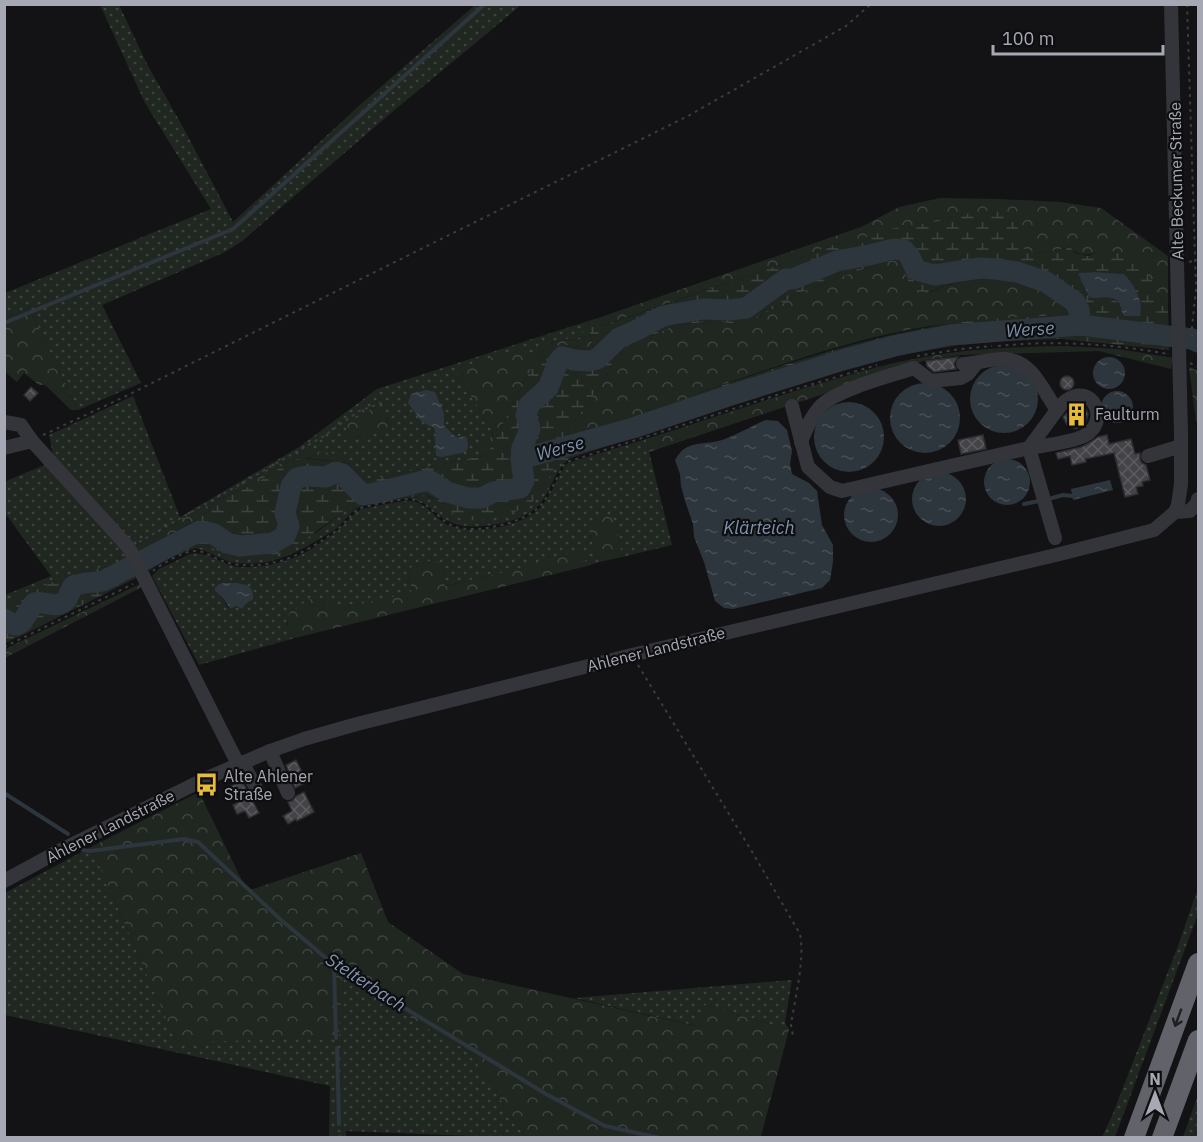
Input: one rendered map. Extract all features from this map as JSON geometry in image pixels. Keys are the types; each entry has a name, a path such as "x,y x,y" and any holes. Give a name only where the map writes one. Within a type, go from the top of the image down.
{"highway":[{"path":"1134,1137 1198,963"},
{"path":"1162,1137 1198,1040"}],"street":[{"name":"Alte Beckumer Straße","path":"1172,4 1186,327 1179,354"},
{"path":"1175,512 1181,484 1179,354"},
{"path":"801,442 819,407 853,389 914,368 931,381 961,378 968,374 969,364 1006,359 1022,364 1036,377 1057,410"},
{"path":"792,406 808,467 830,487 842,491 1084,436 1094,428 1097,418 1097,409 1092,400 1085,396 1076,396 1066,400 1029,448"},
{"path":"4,423 21,425 32,441 130,551 240,763 258,792"},
{"path":"4,448 32,441"},
{"path":"1148,456 1181,446"},
{"path":"1029,448 1054,538"},
{"name":"Ahlener Landstraße","path":"4,881 126,816 240,763 304,739 632,655 1154,530 1175,512 1190,511 1198,499"},
{"path":"270,751 288,793"}],"path":[{"path":"32,441 688,116 846,26 871,4"},
{"path":"1186,327 1196,289 1187,4"},
{"path":"918,356 1005,345 1063,344 1179,354"},
{"path":"4,647 189,552 200,551 236,565 256,565 284,560 302,552 337,530 360,508 410,499 419,501 445,522 469,529 524,518 538,508 546,498 567,462 778,394 876,366"},
{"path":"130,551 324,436 359,411 384,402"},
{"path":"632,655 800,934 802,957 791,1025 793,1036"}],"green space":[{"path":"100,5 119,5 147,64 233,222 361,104 475,5 521,5 241,242 225,252 102,305 141,383 78,410 29,308 5,318 5,293 211,209 145,103"},
{"path":"940,198 1060,202 1101,208 1168,256 1168,306 1163,303 1154,284 1098,252 1082,254 1069,247 1044,252 1030,251 952,216 947,220 833,245 601,326 598,318 861,227 899,207"},
{"path":"992,210 1011,215 1017,219 1019,246 1030,251 1044,252 1070,247 1075,253 1088,256 1098,252 1116,251 1137,259 1154,284 1163,303 1168,306 1169,350 1062,339 959,345 906,354 788,386 562,461 531,503 517,511 496,517 476,520 460,518 435,498 425,495 346,509 301,543 281,553 265,557 229,556 205,545 176,556 149,571 139,552 172,537 206,513 215,501 255,484 289,462 301,458 348,463 367,480 487,455 533,365 542,352 556,346 567,345 586,350 593,349 588,321 598,318 602,326 833,245 894,228 947,220 952,216","holes":["893,260 908,265 911,287 919,292 932,291 988,271 1026,278 1049,288 1073,303 1076,319 1052,316 983,320 942,325 861,342 701,392 697,397 658,412 567,437 575,421 605,378 618,352 630,340 644,334 651,336 676,325 713,321 737,324 752,321 802,292","1079,273 1124,274 1140,316 1124,316 1118,302 1112,298 1089,297"]},
{"path":"893,260 908,265 906,275 931,292 965,281 979,273 994,271 1019,276 1046,286 1073,303 1076,320 1064,316 1048,316 930,326 901,331 814,354 701,392 697,397 658,412 566,437 605,378 618,352 630,340 644,334 651,336 676,325 713,321 737,324 752,321 802,292"},
{"path":"29,308 78,410 71,410 45,385 39,385 24,373 17,382 5,372 5,318"},
{"path":"588,321 593,349 586,350 567,345 542,352 533,365 487,455 481,446 492,436 493,430 458,376 459,368 523,347 529,353 560,341 582,339 582,323"},
{"path":"582,323 582,339 567,339 551,343 537,351 458,376 493,430 487,455 367,480 348,463 332,453 302,452 133,547 54,460 49,435 133,396 180,517 299,447 377,389","holes":["382,413 390,425 382,430 355,437"]},
{"path":"1064,346 1118,349 1173,358 1171,369 1099,351 960,355 926,360 649,452 646,439 878,367 928,356 967,351"},
{"path":"1189,367 1198,371 1198,422 1196,422"},
{"path":"373,408 380,409 382,413 386,412 390,425 369,435 346,436 346,424"},
{"path":"646,439 672,545 622,557 616,523 590,535 599,562 587,566 584,558 444,586 443,567 433,561 414,564 409,573 412,590 410,593 353,606 334,606 306,601 288,617 287,625 295,638 199,665 152,576 159,569 196,553 238,567 279,563 305,553 322,542 361,509 401,502 411,501 421,504 446,524 456,528 482,530 509,525 522,520 541,507 568,463","holes":["224,583 244,584 250,602 242,609 236,606 228,608 223,598 215,591"]},
{"path":"302,452 332,453 348,463 307,458 289,462 255,484 215,501 206,513 172,537 139,552 133,547"},
{"path":"572,457 561,468 537,507 507,522 481,526 457,525 443,518 422,502 409,498 425,495 435,499 532,502 558,464"},
{"path":"47,464 128,558 109,566 82,571 5,601 5,595 51,576 5,513 4,482"},
{"path":"361,506 331,532 302,549 271,561 249,564 232,562 194,548 205,545 213,548 316,533 346,509"},
{"path":"603,515 612,517 616,523 622,557 599,562 592,542 591,529 596,518"},
{"path":"575,552 583,556 587,566 295,638 288,630 287,619 290,612 314,598 321,598 333,606 341,606 410,593 412,589 409,573 414,564 440,562 443,567 445,586"},
{"path":"128,558 138,577 5,643 4,601 82,571 109,566"},
{"path":"140,584 142,587 5,658 5,649"},
{"path":"199,792 247,891 361,853 388,922 463,974 696,1026 705,1005 789,1030 761,1136 763,1137 525,1137 469,1051 427,1028 342,974 339,1037 177,1043 91,847"},
{"path":"91,847 177,1043 341,974 427,1028 469,1051 525,1137 346,1131 346,1137 329,1137 330,1086 5,1015 5,893"},
{"path":"1198,888 1198,914 1115,1137 1102,1137 1178,946"},
{"path":"792,980 785,1022 789,1030 705,1005 697,1026 574,998"},
{"path":"1198,1095 1198,1137 1183,1137"}],"water":[{"path":"1078,273 1124,274 1137,294 1141,305 1140,316 1124,316 1119,303 1112,298 1089,297"},
{"path":"1109,357 1120,362 1125,373 1120,384 1109,389 1098,384 1093,373 1098,362"},
{"path":"1004,365 1017,368 1028,375 1035,386 1038,399 1035,412 1028,423 1017,430 1004,433 991,430 980,423 973,412 970,399 973,386 980,375 991,368"},
{"path":"925,383 938,386 950,393 957,405 960,418 957,431 950,443 938,450 925,453 912,450 900,443 893,431 890,418 893,405 900,393 912,386"},
{"path":"426,390 435,392 444,413 444,425 458,438 465,436 467,438 466,452 436,456 434,428 422,422 408,403 411,394"},
{"path":"1117,391 1128,396 1133,407 1128,418 1117,423 1106,418 1101,407 1106,396"},
{"path":"849,402 868,408 878,418 884,437 878,456 868,466 849,472 830,466 820,456 814,437 820,418 830,408"},
{"name":"Klärteich","path":"766,420 778,421 787,430 792,451 790,464 792,474 809,483 817,491 822,525 833,545 830,580 822,588 733,609 724,608 715,601 694,537 693,524 675,460 690,446 722,440"},
{"path":"1007,459 1023,466 1030,482 1023,498 1007,505 991,498 984,482 991,466"},
{"path":"939,472 949,474 958,480 964,489 966,499 964,509 958,518 949,524 939,526 929,524 920,518 914,509 912,499 914,489 920,480 929,474"},
{"path":"1110,480 1113,490 1073,500 1071,489"},
{"path":"871,488 881,490 890,496 896,505 898,515 896,525 890,534 881,540 871,542 861,540 852,534 846,525 844,515 846,505 852,496 861,490"},
{"path":"239,583 248,586 253,593 253,599 242,609 236,606 230,609 215,591 219,584"}],"building":[{"path":"958,357 954,364 956,369 934,372 927,366 926,361"},
{"path":"1064,376 1070,376 1074,383 1070,390 1064,390 1060,386 1060,380"},
{"path":"31,387 38,393 30,401 24,395"},
{"name":"Faulturm","path":"1078,405 1085,407 1088,414 1085,424 1076,429 1067,425 1063,417 1071,408"},
{"path":"983,435 986,449 961,454 958,440"},
{"path":"1107,435 1109,444 1131,439 1135,454 1140,453 1140,459 1146,465 1150,480 1142,482 1143,486 1136,487 1138,494 1125,497 1114,453 1085,459 1086,462 1072,465 1070,456 1058,459 1056,453 1081,447 1098,437"},
{"path":"296,760 307,782 295,788 286,765"},
{"path":"242,781 259,813 249,818 245,811 237,814 233,805 239,802 231,786"},
{"path":"304,792 314,812 288,824 283,816 292,811 288,802"}],"waterway":[{"path":"4,323 233,229 485,4"},
{"path":"521,459 522,448 530,429 526,415 529,405 548,388 562,357 588,361 597,359 619,338 663,316 703,309 746,308 786,279 793,279 837,261 894,249 904,250 916,270 934,275 980,268 1017,272 1046,282 1075,302 1079,310 1081,325"},
{"name":"Werse","path":"4,619 17,625 22,622 34,603 60,604 67,599 73,586 103,581 198,532 214,534 227,543 240,546 273,543 285,536 289,526 285,513 291,486 297,478 326,477 336,472 342,474 363,495 428,480 447,492 468,498 482,498 493,492 520,488 524,481 521,459 633,428 731,395 894,346 950,335 1081,325 1192,339 1198,342"},
{"path":"1052,498 1063,495 1073,496"},
{"path":"1024,504 1039,501"},
{"path":"4,793 68,834"},
{"name":"Stelterbach","path":"83,850 184,839 198,842 280,919 334,965 546,1094 605,1126 660,1138"},
{"path":"334,965 336,1038"},
{"path":"337,1048 339,1124"}],"place":[{"name":"Faulturm","path":"1077,414"},
{"name":"Alte Ahlener Straße","path":"206,785"}]}
